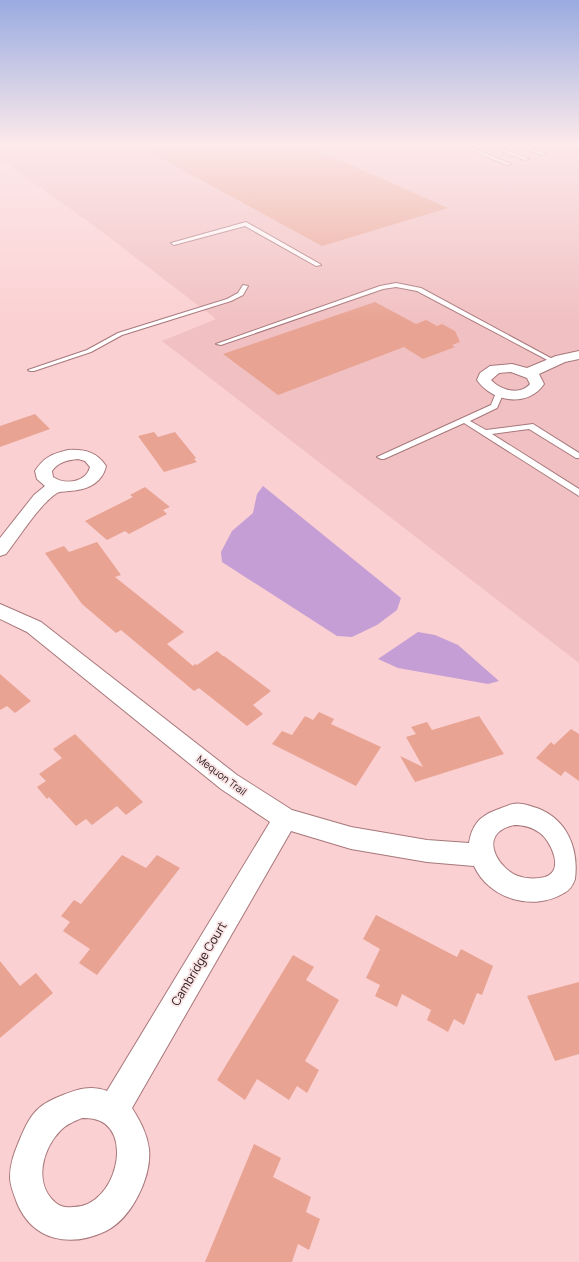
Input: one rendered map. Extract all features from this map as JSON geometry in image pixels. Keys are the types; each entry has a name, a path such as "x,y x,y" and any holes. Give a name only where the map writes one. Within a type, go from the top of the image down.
{"street":[{"path":"528,373 555,362 579,355"},
{"path":"507,368 528,373 534,376 537,384 531,392 517,395 500,392 487,385 484,380 488,372 495,369 507,368"},
{"path":"0,550 40,499 55,486"},
{"name":"Mequon Trail","path":"0,611 34,627 229,782 285,819 351,838 427,851 481,855"},
{"name":"Cambridge Court","path":"113,1110 285,819"}],"lane":[{"path":"174,243 246,224 318,265"},
{"path":"219,344 382,287 396,285 419,289 555,362"},
{"path":"32,370 89,351 120,334 229,300 241,294 245,286"},
{"path":"380,457 494,406 500,392"},
{"path":"464,420 579,494"},
{"path":"484,433 530,426 579,456"}],"shaded area":[{"path":"62,203 579,203 579,663 162,341 216,319"},
{"path":"263,486 401,598 397,610 377,625 352,637 337,636 222,562 221,552 232,531 253,513 257,494"},
{"path":"418,632 435,635 458,645 499,681 488,684 398,668 378,659"}],"building":[{"path":"243,203 436,203 448,208 322,246"},
{"path":"375,302 416,324 426,320 437,326 442,324 455,331 460,342 452,345 455,347 423,359 404,347 278,395 223,354"},
{"path":"35,414 50,429 0,447 0,426"},
{"path":"154,432 158,437 175,432 196,458 194,459 197,462 164,472 138,436"},
{"path":"145,487 170,507 163,510 167,514 129,534 125,531 107,540 85,521 133,497 130,495"},
{"path":"97,542 121,575 115,577 184,632 167,644 193,666 195,664 197,665 217,651 271,691 253,705 263,714 247,726 199,688 194,691 121,630 116,633 82,604 45,553 64,546 69,552"},
{"path":"0,674 31,701 15,713 7,706 0,710"},
{"path":"319,712 334,719 331,724 381,747 356,786 272,744 282,731 292,735 305,716 313,720"},
{"path":"479,716 504,754 415,782 400,756 423,767 406,737 416,734 411,727 427,722 432,730"},
{"path":"571,729 579,734 579,781 565,771 561,776 536,758 551,742 554,745"},
{"path":"75,734 143,802 126,815 117,806 92,825 86,819 76,826 49,797 47,799 37,787 46,781 39,774 62,758 53,749"},
{"path":"122,855 146,868 157,855 180,868 97,975 79,963 90,949 63,931 70,922 61,916 74,900 81,904"},
{"path":"376,915 457,957 461,949 493,966 482,995 477,993 464,1025 454,1019 448,1032 427,1020 431,1010 402,994 397,1007 375,996 380,985 366,978 380,949 363,939"},
{"path":"293,955 314,967 306,980 339,1000 305,1061 319,1070 307,1093 297,1086 289,1100 257,1079 245,1100 217,1080"},
{"path":"0,961 20,986 36,973 53,993 0,1038"},
{"path":"579,982 579,1054 555,1061 527,996"},
{"path":"254,1144 281,1158 273,1177 311,1197 306,1212 320,1219 309,1250 298,1244 292,1262 205,1262"}]}
